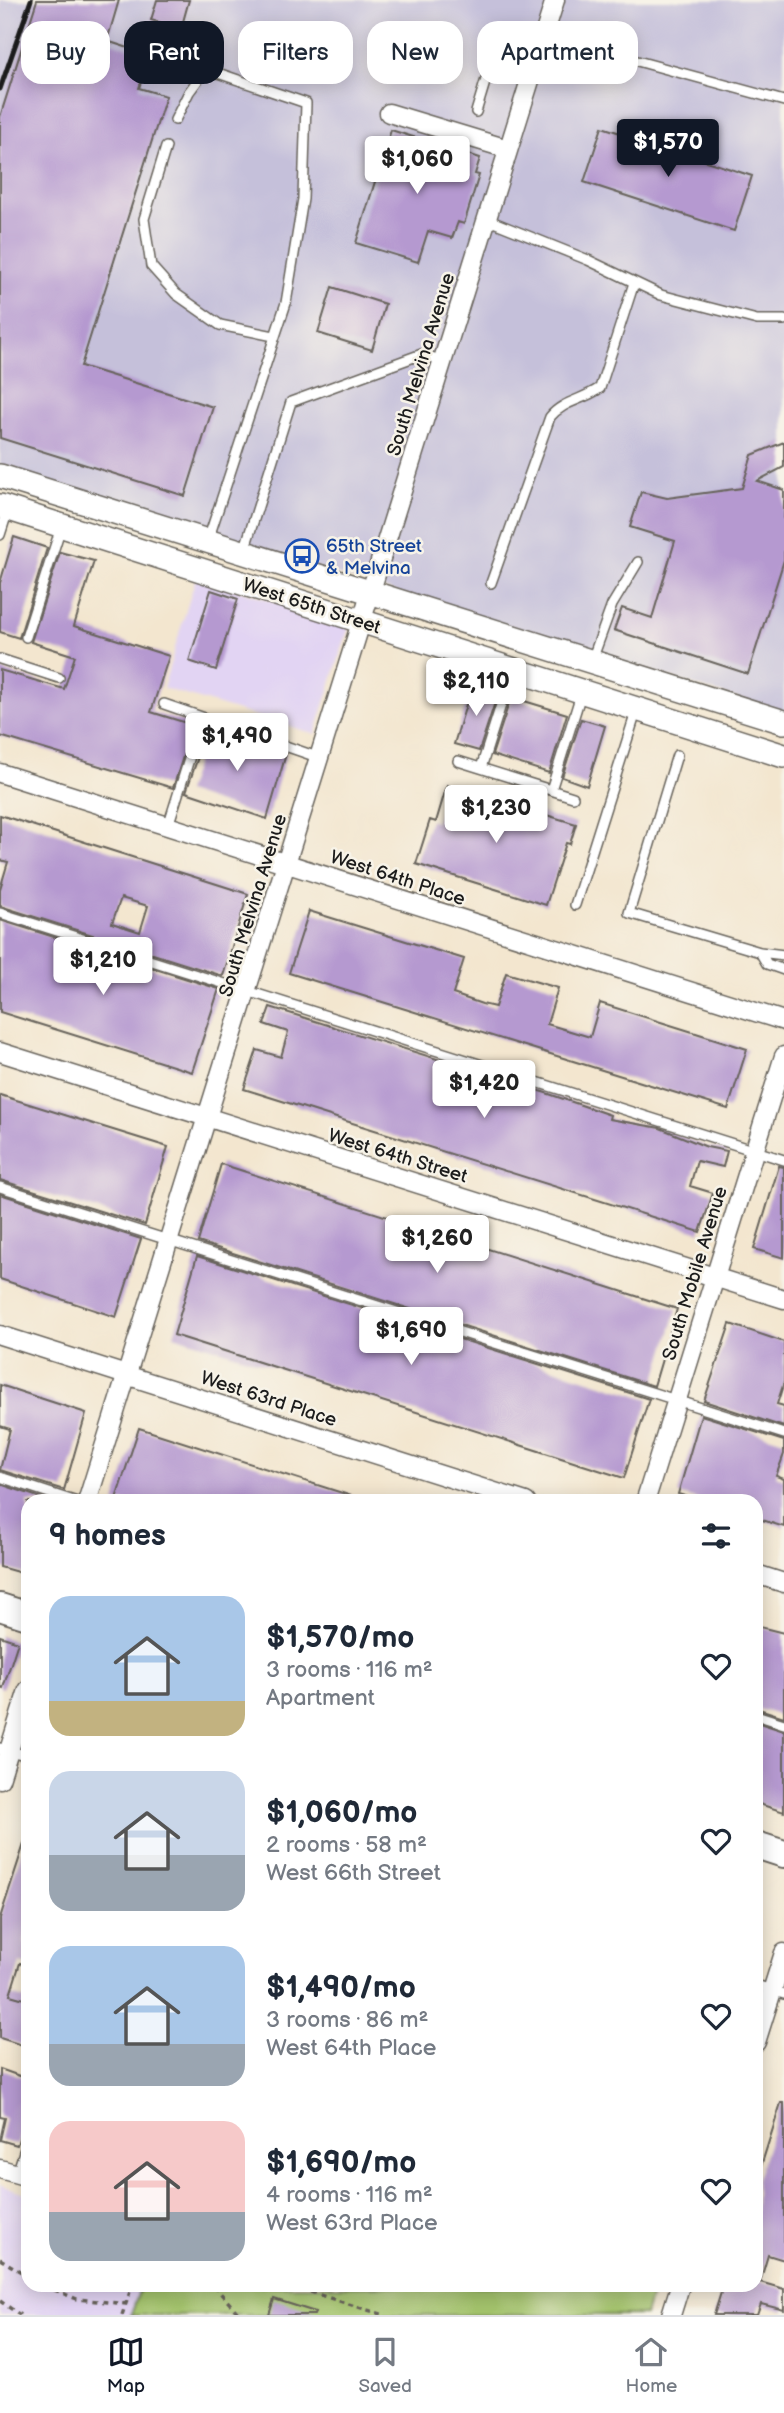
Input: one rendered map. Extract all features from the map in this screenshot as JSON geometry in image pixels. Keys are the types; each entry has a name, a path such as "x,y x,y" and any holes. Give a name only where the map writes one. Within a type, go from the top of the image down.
{"main road":[{"path":"0,1607 21,1614"},
{"path":"763,1847 784,1854"}],"street":[{"name":"South Melvina Avenue","path":"548,21 555,0"},
{"name":"South Melvina Avenue","path":"90,1494 528,84"},
{"path":"389,113 508,149"},
{"name":"West 65th Street","path":"0,476 784,722"},
{"name":"West 65th Street","path":"4,507 784,756"},
{"name":"West 64th Place","path":"0,773 784,1021"},
{"name":"West 64th Street","path":"0,1052 784,1298"},
{"name":"South Mobile Avenue","path":"647,1494 784,1056"},
{"name":"West 63rd Place","path":"0,1335 501,1494"},
{"path":"763,1576 784,1583"},
{"path":"0,1779 4,1749 21,1707"},
{"path":"763,2018 783,1961"},
{"path":"671,2315 678,2292"}],"lane":[{"path":"638,61 784,101"},
{"path":"175,120 189,92 206,69 306,103 303,199 286,303 208,541"},
{"path":"476,112 484,84"},
{"path":"166,147 144,219 151,266 176,294 220,325 274,336"},
{"path":"486,219 588,260 661,295 757,320 784,320"},
{"path":"491,583 550,418 559,406 587,397 600,388 634,283"},
{"path":"244,553 291,402 422,354 443,361"},
{"path":"0,535 4,507"},
{"path":"26,637 61,525"},
{"path":"592,662 611,606 639,562"},
{"path":"0,659 59,678"},
{"path":"481,768 513,669"},
{"path":"551,790 582,691"},
{"path":"164,704 320,758"},
{"path":"575,905 637,709"},
{"path":"168,826 202,718"},
{"path":"677,755 629,913 760,952 784,956"},
{"path":"458,761 573,797"},
{"path":"0,913 784,1160"},
{"path":"760,952 767,964 784,970"},
{"path":"0,1187 784,1434"},
{"path":"0,1477 52,1494"},
{"path":"763,1717 784,1724"},
{"path":"4,1749 21,1754"}],"path":[{"path":"0,2259 21,2272"},
{"path":"60,2292 77,2299 126,2304"},
{"path":"122,2315 130,2292"},
{"path":"219,2292 240,2315"},
{"path":"310,2292 384,2315"},
{"path":"0,2301 20,2315"}],"shaded area":[{"path":"0,0 784,0 784,713 0,469"},
{"path":"196,577 350,624 315,734 163,688"},
{"path":"0,2185 21,2192 21,2292 139,2292 131,2315 0,2315"}],"green space":[{"path":"139,2292 652,2292 645,2315 131,2315"}],"building":[{"path":"37,0 119,0 110,31 110,21 30,21"},
{"path":"157,0 189,0 183,21 151,20"},
{"path":"110,42 124,47 124,84 140,84 139,88 166,96 81,366 213,407 185,496 0,438 0,117 21,51 21,84 110,84"},
{"path":"602,127 752,176 734,231 584,182"},
{"path":"391,130 480,158 475,174 479,175 464,224 458,222 452,238 428,231 418,262 356,243"},
{"path":"332,287 385,304 372,350 318,333"},
{"path":"784,442 784,467 757,481 784,490 784,560 748,674 614,630 622,608 652,618 675,541 630,527 641,492 667,498 742,488 752,455"},
{"path":"14,537 47,548 19,638 0,632 0,583"},
{"path":"60,552 94,561 74,626 169,656 151,712 193,725 173,788 0,736 0,670 64,689 75,656 31,642"},
{"path":"211,590 238,599 216,670 189,661"},
{"path":"472,685 498,693 479,751 454,744"},
{"path":"511,697 567,714 549,773 492,755"},
{"path":"581,719 605,726 587,786 562,777"},
{"path":"208,728 286,754 267,819 186,792"},
{"path":"447,785 576,824 570,844 566,843 546,905 416,864 430,820 436,822"},
{"path":"0,815 248,894 223,976 0,906 0,889 8,862 0,860","holes":["121,898 148,906 140,932 112,923"]},
{"path":"309,911 464,959 453,994 482,1004 495,1007 506,973 558,988 547,1024 590,1037 600,1003 747,1049 728,1109 289,973"},
{"path":"0,920 219,989 192,1072 0,1012"},
{"path":"270,1007 546,1093 610,1115 609,1119 660,1128 707,1147 727,1151 723,1167 697,1161 690,1186 713,1193 700,1232 244,1089 257,1050 281,1057 288,1032 264,1024"},
{"path":"0,1095 168,1147 145,1225 0,1180"},
{"path":"221,1164 677,1309 654,1386 198,1242"},
{"path":"779,1166 784,1167 784,1258 754,1249"},
{"path":"0,1194 141,1239 116,1317 0,1279"},
{"path":"197,1256 649,1399 624,1478 174,1335"},
{"path":"730,1324 784,1342 784,1382 777,1404 784,1406 784,1427 704,1401"},
{"path":"0,1385 86,1413 64,1490 0,1470 10,1429 0,1426"},
{"path":"701,1415 784,1441 784,1454 776,1476 784,1479 784,1527 763,1520 763,1494 678,1494"},
{"path":"139,1428 345,1494 118,1494"},
{"path":"0,1484 29,1494 21,1494 21,1573 0,1567"},
{"path":"763,1628 784,1633 784,1717 763,1710"},
{"path":"0,1636 18,1642 3,1688 0,1687"},
{"path":"763,1724 784,1731 784,1812 763,1805"},
{"path":"21,1853 21,1963 10,1995 21,1998 21,2045 0,2038 0,1918"},
{"path":"0,2069 21,2076 21,2132 17,2145 0,2140 5,2118 0,2117"},
{"path":"781,2103 784,2103 784,2260 768,2255 763,2272 763,2160"},
{"path":"763,2283 784,2289 784,2310 761,2304 757,2315 714,2315 721,2292 763,2292"},
{"path":"274,2299 315,2312 314,2315 269,2315"}],"railway":[{"path":"0,89 31,0"}],"place":[{"name":"65th Street & Melvina","path":"302,556"}]}
